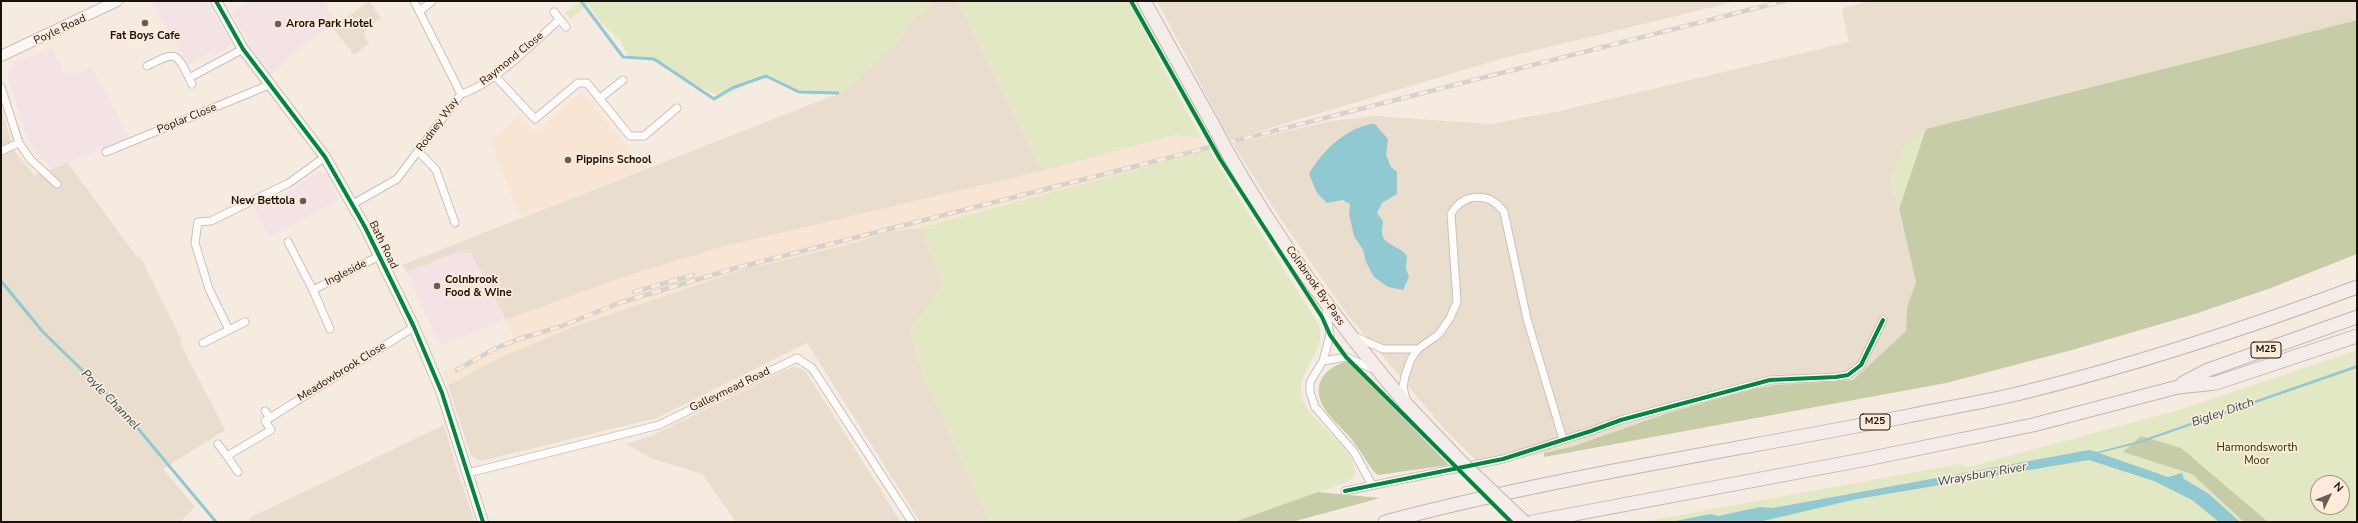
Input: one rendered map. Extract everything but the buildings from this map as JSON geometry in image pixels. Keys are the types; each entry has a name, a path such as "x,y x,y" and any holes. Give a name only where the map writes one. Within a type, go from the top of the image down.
{"highway":[{"name":"Colnbrook By-Pass","path":"1144,1 1229,155 1271,224 1325,302 1348,333 1407,405 1524,522"},
{"name":"Colnbrook By-Pass","path":"1148,1 1153,16"},
{"name":"M25","path":"1385,522 1458,502 1596,473 1846,428 2019,393 2119,367 2254,325 2357,287"},
{"name":"M25","path":"1532,522 1975,438 2178,386 2208,370 2357,317"},
{"path":"2178,386 2216,383 2357,336"}],"street":[{"name":"Poyle Road","path":"1,56 117,1"},
{"name":"Bath Road","path":"216,1 243,49 325,157 353,204 414,327 442,393 483,522"},
{"name":"Rodney Way","path":"353,204 397,179 419,152 461,94 414,1"},
{"path":"420,11 432,1"},
{"path":"554,12 566,27"},
{"name":"Raymond Close","path":"461,94 473,90 494,75 560,19"},
{"path":"147,66 169,55 173,56 178,59 191,81 243,49"},
{"path":"494,75 535,119 578,83 587,83 630,136 644,136 677,108"},
{"path":"599,99 623,80"},
{"name":"Poplar Close","path":"106,152 269,85"},
{"path":"1,87 19,143 31,160 57,184"},
{"path":"1,151 19,143"},
{"path":"419,152 436,170 455,223"},
{"path":"229,330 209,289 195,244 198,222 211,221 289,183 325,157"},
{"path":"1407,405 1403,387 1405,376 1418,349 1439,334 1450,318 1457,302 1451,214 1458,204 1468,198 1485,198 1494,201 1504,212 1527,319 1563,439"},
{"name":"Ingleside","path":"288,242 313,290 330,329"},
{"name":"Ingleside","path":"313,290 379,256"},
{"path":"1325,302 1330,331 1323,361 1315,371 1309,387 1315,407 1354,452 1372,485"},
{"path":"1345,491 1503,459 1621,420 1770,380 1836,377 1848,375 1861,365 1882,320"},
{"path":"203,343 245,322"},
{"name":"Meadowbrook Close","path":"270,418 414,327"},
{"path":"1348,333 1370,345 1383,349 1418,349"},
{"name":"Galleymead Road","path":"468,473 659,425 797,358 803,360 812,368 912,522"},
{"path":"1323,361 1352,358 1380,373"},
{"path":"227,456 271,430 266,421 270,418 265,411"},
{"path":"218,444 238,472"}],"shaded area":[{"path":"205,1 229,39 230,46 214,56 212,52 188,65 174,39 172,40 152,2"},
{"path":"251,1 324,1 334,20 331,26 301,46 271,75 256,58 232,11"},
{"path":"369,1 381,18 366,29 364,37 369,43 354,55 333,28"},
{"path":"935,1 958,1 1042,171 718,248 627,276 506,320 472,254 461,251 407,272 402,265 832,96 838,96 895,45 911,22"},
{"path":"1157,1 1737,1 1500,59 1230,140"},
{"path":"1869,1 2357,1 2357,20 1926,129 1891,178 1916,282 1907,307 1906,331 1853,380 1776,385 1668,413 1571,447 1483,467 1447,432 1346,313 1276,212 1233,144 1331,121 1376,116 1490,124 1560,111 1849,42 1842,10 1846,7"},
{"path":"52,47 65,75 73,72 75,74 92,67 129,139 52,169 36,153 23,126 8,76 13,64"},
{"name":"Pippins School","path":"581,91 646,168 520,217 490,141 520,115 536,132"},
{"path":"1,107 14,150 34,175 68,163 137,257 140,256 182,341 180,343 225,430 163,469 195,507 180,522 1,522"},
{"path":"1175,135 1201,138 1209,150 920,228 891,231 850,244 758,266 757,264 575,326 501,357 448,385 443,372 514,338 506,320 627,276 718,248 1042,171"},
{"path":"319,171 325,173 339,200 269,237 254,207 287,192"},
{"path":"920,228 944,284 910,330 923,376 990,522 920,522 807,343 657,418 481,461 471,456 448,385 501,357 575,326 758,264 759,266 850,244 891,231"},
{"path":"461,251 472,254 506,320 439,345 407,272"},
{"path":"792,367 800,368 806,372 901,522 736,522 702,474 653,459 626,444 651,436"},
{"path":"444,425 456,467 475,522 252,522 249,518"}],"green space":[{"path":"581,1 935,1 911,22 895,45 838,96 805,93 777,81 759,79 721,97 691,83 655,59 629,57 620,40 601,23 588,5 570,19 565,13"},
{"path":"958,1 1128,1 1201,138 1175,135 1042,171"},
{"path":"2357,20 2357,254 2271,288 2195,314 2072,350 1946,383 1544,457 1544,453 1571,447 1668,413 1750,390 1776,385 1853,380 1906,331 1907,307 1916,282 1899,209 1926,129"},
{"path":"1926,129 1899,209 1891,178 1903,147"},
{"path":"1209,150 1319,325 1320,335 1318,345 1315,354 1305,372 1301,392 1304,403 1309,411 1345,449 1355,468 1354,477 1345,483 1234,522 990,522 923,376 910,330 944,284 920,228"},
{"name":"Harmondsworth Moor","path":"2357,350 2357,522 1642,522 1959,464 1968,467 2182,409"},
{"path":"1348,361 1449,465 1378,475 1374,472 1351,438 1328,414 1320,398 1320,383 1323,377 1333,367"},
{"path":"2141,436 2181,448 2268,522 2244,522 2192,474 2123,452"},
{"path":"1318,492 1380,498 1292,522 1234,522"}],"water":[{"path":"1375,124 1388,139 1386,155 1391,167 1397,172 1397,194 1382,203 1377,213 1383,221 1382,231 1385,239 1407,256 1406,269 1409,277 1403,290 1388,287 1374,277 1366,262 1363,250 1354,236 1349,214 1350,204 1343,200 1327,203 1317,193 1309,174 1314,165 1327,149 1335,142 1352,131"},
{"path":"2357,365 2357,368 2140,443 2099,453 2168,477 2182,473 2184,479 2209,494 2240,522 2219,522 2192,500 2154,481 2089,460 1857,499 1759,522 1670,522 1711,514 1718,516 1760,507 1773,508 2089,450 2097,452 2139,441"}],"waterway":[{"path":"581,1 623,57 654,59 714,99 732,88 766,76 799,92 838,93"},
{"name":"Poyle Channel","path":"1,281 43,332 120,407 216,522"}],"railway":[{"path":"516,340 562,326 619,303 736,268 1784,1"},
{"path":"634,292 693,275"},
{"path":"457,370 494,349 521,338"}],"cycle path":[{"path":"216,1 243,49 325,157 365,227 414,327 442,393 483,522"},
{"path":"1131,1 1220,159 1322,317 1330,335 1346,357 1511,522"},
{"path":"1345,491 1503,459 1621,420 1770,380 1836,377 1848,375 1861,365 1883,320"}],"place":[{"name":"Fat Boys Cafe","path":"145,23"},
{"name":"Arora Park Hotel","path":"278,24"},
{"name":"Pippins School","path":"568,160"},
{"name":"New Bettola","path":"303,201"},
{"name":"Colnbrook Food & Wine","path":"437,286"}],"water label":[{"name":"Bigley Ditch","path":"2223,413"},
{"name":"Wraysbury River","path":"1982,475"}]}
